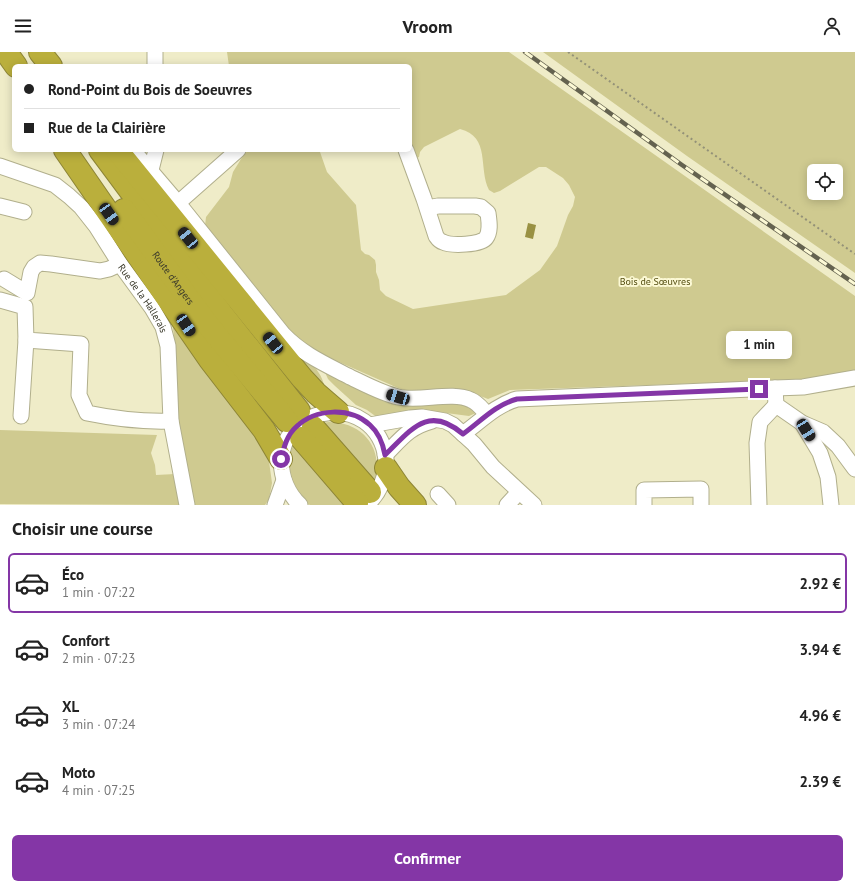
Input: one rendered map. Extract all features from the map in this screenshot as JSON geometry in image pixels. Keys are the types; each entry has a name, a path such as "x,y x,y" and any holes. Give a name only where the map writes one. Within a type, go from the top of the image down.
{"highway":[{"path":"6,52 15,64"},
{"path":"27,52 36,64"},
{"path":"40,52 49,64"},
{"path":"66,152 210,360 264,430 282,470"},
{"name":"Route d'Angers","path":"81,152 208,325 300,424 364,500"},
{"name":"Route d'Angers","path":"101,152 222,314 300,424"},
{"path":"127,152 302,378 316,393 338,412"},
{"path":"386,462 399,487 415,505"}],"street":[{"path":"155,52 155,64"},
{"path":"127,152 150,170 283,334 303,352 366,385 390,394 412,399 464,398 477,404 487,414"},
{"path":"150,170 155,152"},
{"path":"178,203 236,152"},
{"path":"407,152 427,208"},
{"name":"Rue de la Hallerais","path":"0,166 55,185 81,207 96,226 120,264 152,308 163,327 168,346 171,421 188,501"},
{"path":"0,206 24,212"},
{"path":"4,279 27,293 31,272 34,267 40,264 51,264 100,271 120,264"},
{"path":"0,300 25,307 26,340 21,416"},
{"path":"26,340 81,344 79,394 87,413 124,420 146,422 171,421"},
{"path":"463,434 487,414 508,402 530,397 803,387 855,378"},
{"path":"774,388 776,405 802,423 823,432 838,446 855,469"},
{"path":"759,505 757,443 760,422 776,405"},
{"path":"275,505 286,442 296,427 304,420 314,416 338,412 360,418 370,425 379,437 383,446 386,462 383,481 376,494 364,500"},
{"path":"370,425 422,416 453,425 493,468 531,504"},
{"path":"386,462 410,430 423,423 437,420"},
{"path":"802,423 820,453 828,477 831,505"},
{"path":"282,470 294,499 300,505"},
{"path":"644,505 644,490 701,489 701,505"},
{"path":"507,505 519,492"},
{"path":"438,494 448,505"}],"path":[{"path":"568,52 855,254"}],"green space":[{"name":"Bois de Sœuvres","path":"227,52 509,52 855,296 855,372 793,380 510,390 488,399 467,391 410,392 323,355 293,336 205,226 206,217 229,187 233,172 246,152 320,152 327,172 356,205 361,250 375,260 380,290 386,296 413,309 506,295 540,270 557,246 568,215 573,206 575,197 569,185 563,178 546,167 539,167 500,191 494,193 489,190 486,181 480,146 470,133 460,129 424,147 420,152 419,157 415,159 411,152 412,64 229,64"},
{"path":"543,52 855,52 855,273 687,156"},
{"path":"171,313 268,454 272,483 269,499 265,505 195,505 189,486 175,401 174,336"},
{"path":"291,349 310,362 319,372 326,394"},
{"path":"323,368 357,386 453,401 474,407 476,413 469,416 423,410 378,418 367,410 356,405 335,386 328,379"},
{"path":"321,423 341,423 352,427 362,433 369,440 374,449 377,460 377,472 374,484"},
{"path":"0,430 157,435 151,453 155,465 156,475 175,474 182,505 0,504"},
{"path":"295,441 351,505 310,505 306,503 290,479 288,460"}],"shaded area":[{"path":"528,223 536,225 533,239 525,237"}],"railway":[{"path":"525,52 682,165 855,284"}],"route":[{"path":"281,459 288,437 296,427 304,420 328,412 350,414 360,418 370,425 379,437 385,455 404,435 423,423 437,420 445,421 453,425 463,434 497,407 517,399 530,397 759,389"}]}
